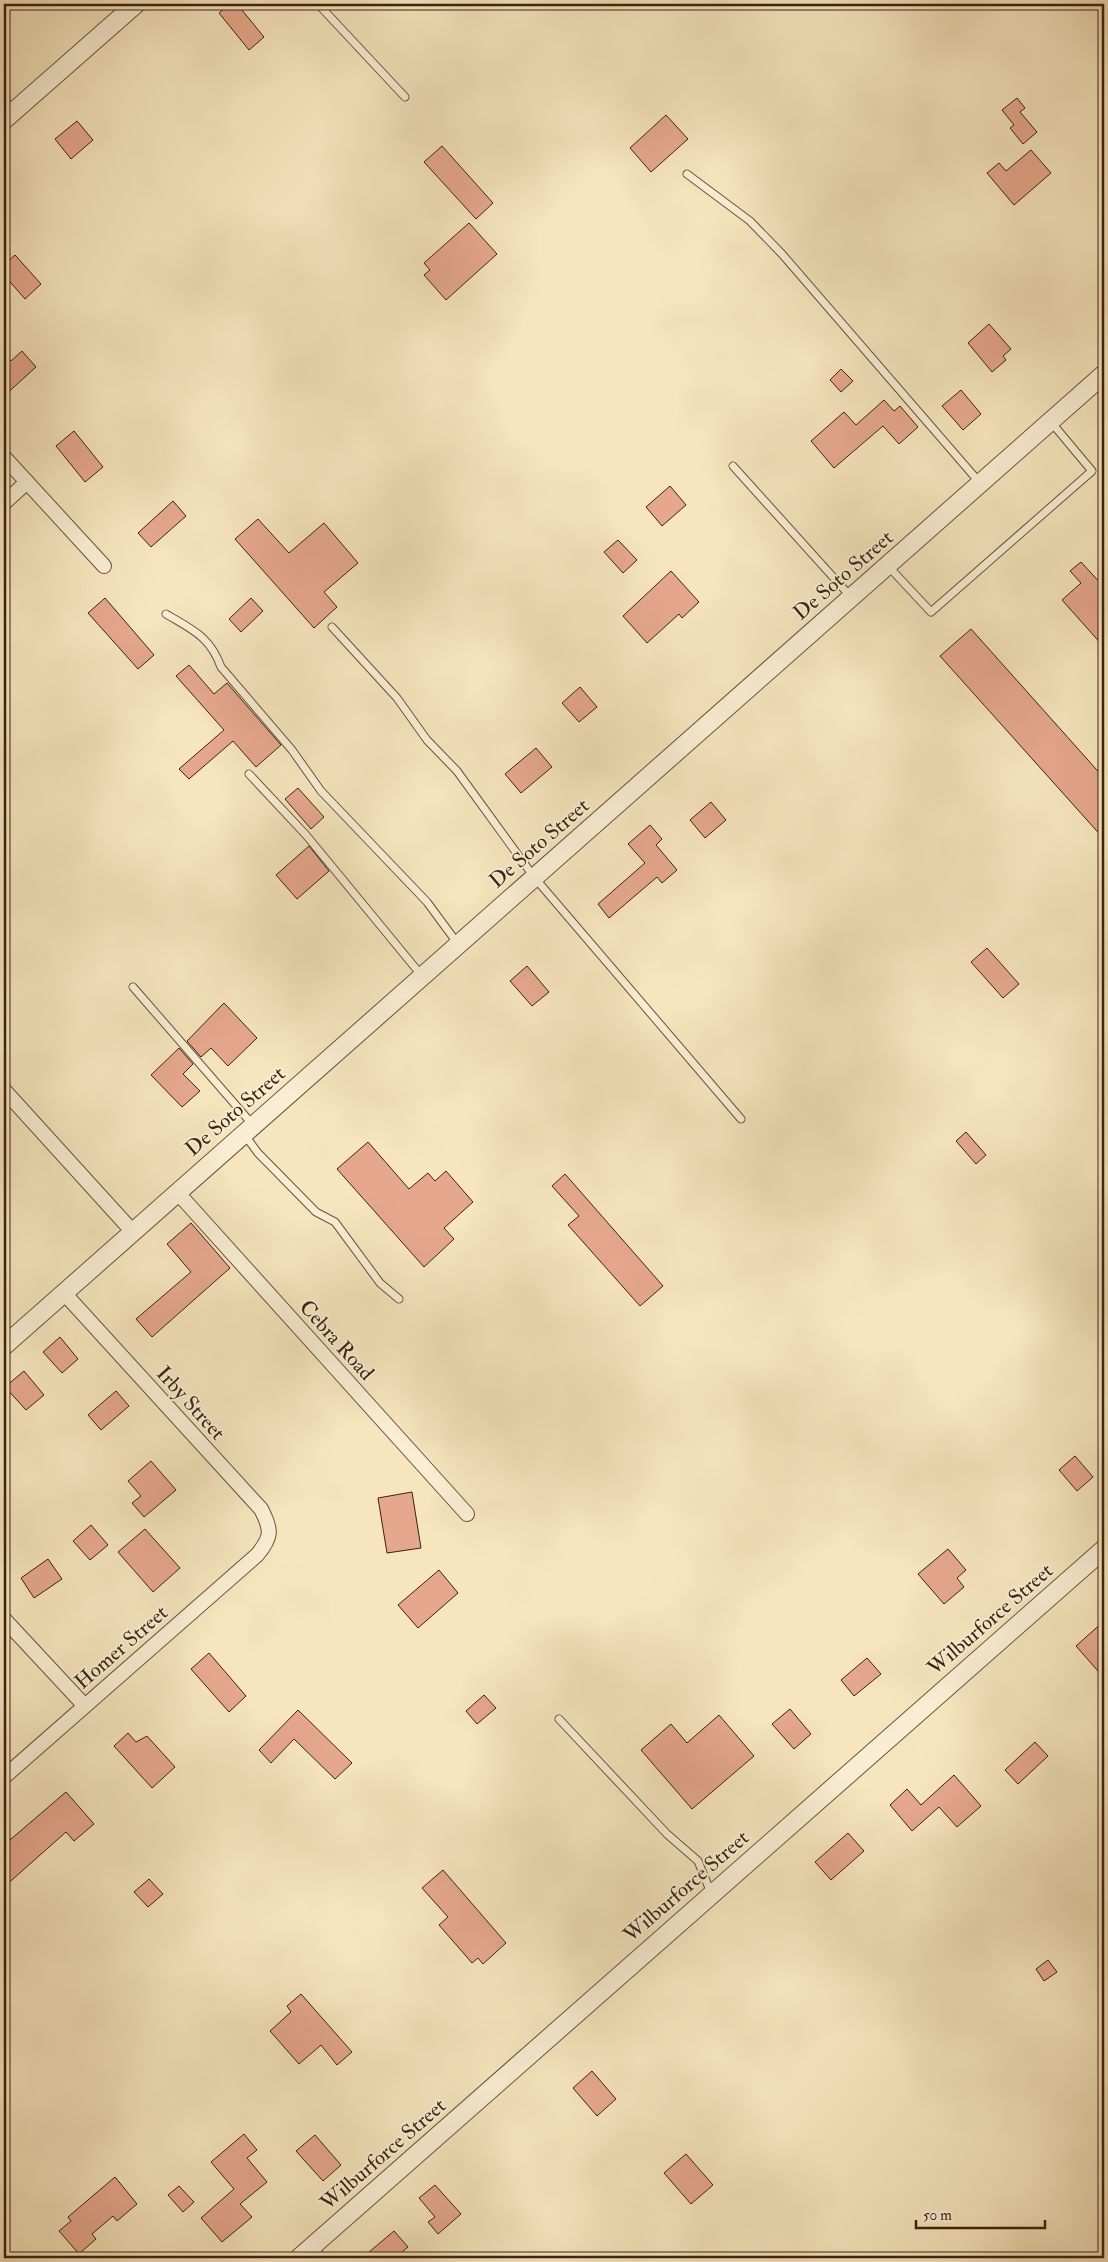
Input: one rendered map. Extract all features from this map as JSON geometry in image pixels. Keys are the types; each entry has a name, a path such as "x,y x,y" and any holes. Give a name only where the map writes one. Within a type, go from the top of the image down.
{"street":[{"path":"4,120 136,4"},
{"name":"De Soto Street","path":"4,1346 1104,374"},
{"path":"4,457 104,566"},
{"path":"4,502 27,482"},
{"path":"4,1090 133,1232"},
{"name":"Cebra Road","path":"177,1192 467,1514"},
{"name":"Irby Street","path":"64,1293 261,1510 267,1520 270,1534 263,1547"},
{"name":"Homer Street","path":"4,1776 263,1547"},
{"name":"Wilburforce Street","path":"309,2255 711,1894 1104,1549"},
{"path":"4,1618 84,1705"}],"lane":[{"path":"318,4 405,97"},
{"path":"687,174 750,221 782,254 865,348 980,484"},
{"path":"888,565 931,612 1092,471 1050,421"},
{"path":"733,466 851,597"},
{"path":"166,614 202,636 217,656 220,667 292,750 321,791 427,902 458,944"},
{"path":"332,627 397,698 428,740 457,771 534,877 741,1119"},
{"path":"249,774 311,841 422,976"},
{"path":"133,987 248,1129 258,1153 316,1212 335,1222 380,1283 399,1299"},
{"path":"559,1719 666,1834 698,1861 711,1894"}],"building":[{"path":"230,4 237,4 264,37 249,50 219,13"},
{"path":"1017,98 1025,108 1020,112 1037,132 1023,144 1010,128 1014,125 1002,110"},
{"path":"666,115 688,139 651,172 630,148"},
{"path":"77,121 93,140 71,159 55,139"},
{"path":"442,146 493,203 476,219 424,162"},
{"path":"1031,150 1051,173 1014,205 987,173 999,163 1006,171"},
{"path":"469,223 497,254 446,300 424,275 430,270 424,263"},
{"path":"15,255 41,284 25,299 4,275 4,265"},
{"path":"989,324 1011,349 1003,356 1006,360 992,372 968,343"},
{"path":"22,351 36,367 4,396 4,353 11,361"},
{"path":"841,369 853,381 841,392 830,380"},
{"path":"961,390 981,414 963,430 942,406"},
{"path":"884,400 894,411 900,406 918,427 899,444 883,426 834,468 811,441 844,412 856,425"},
{"path":"74,431 103,467 85,482 56,446"},
{"path":"670,486 686,505 662,526 646,507"},
{"path":"173,501 186,516 151,547 138,533"},
{"path":"258,519 289,553 324,523 358,563 324,592 337,607 314,628 235,539"},
{"path":"618,540 637,560 623,573 604,552"},
{"path":"1081,562 1104,587 1104,647 1062,600 1081,583 1070,571"},
{"path":"671,571 699,602 682,618 679,614 647,643 623,616"},
{"path":"105,598 154,655 138,669 88,613"},
{"path":"251,598 263,611 241,632 229,619"},
{"path":"971,629 1104,778 1104,839 940,656"},
{"path":"189,665 214,694 227,683 281,745 256,767 233,741 189,779 179,769 224,730 176,676"},
{"path":"580,687 597,707 579,722 562,703"},
{"path":"536,748 552,767 521,793 505,774"},
{"path":"298,788 324,817 311,829 285,799"},
{"path":"711,802 726,820 705,838 690,820"},
{"path":"650,825 662,839 656,845 677,870 662,883 657,877 609,918 598,904 645,863 628,844"},
{"path":"309,846 329,871 297,899 276,875"},
{"path":"987,948 1019,984 1003,998 971,962"},
{"path":"527,966 549,992 532,1006 510,981"},
{"path":"224,1003 257,1038 228,1066 211,1048 201,1057 187,1041"},
{"path":"179,1048 193,1064 183,1074 200,1091 182,1107 151,1075"},
{"path":"966,1132 986,1155 976,1164 956,1141"},
{"path":"368,1142 409,1189 428,1173 435,1181 446,1171 473,1202 444,1228 454,1239 424,1267 337,1169"},
{"path":"565,1174 663,1286 640,1306 568,1225 579,1216 552,1186"},
{"path":"191,1223 230,1268 152,1337 136,1319 191,1272 167,1244"},
{"path":"60,1337 78,1359 62,1373 43,1352"},
{"path":"24,1371 44,1395 26,1410 5,1387"},
{"path":"116,1391 129,1406 101,1430 88,1415"},
{"path":"1075,1456 1093,1477 1077,1491 1059,1470"},
{"path":"151,1461 176,1490 144,1517 132,1503 141,1496 128,1481"},
{"path":"412,1492 421,1548 387,1553 378,1498"},
{"path":"91,1525 108,1545 90,1560 73,1541"},
{"path":"145,1529 180,1568 153,1592 118,1552"},
{"path":"948,1549 966,1570 957,1578 964,1587 944,1604 918,1574"},
{"path":"48,1559 62,1579 34,1598 21,1578"},
{"path":"439,1570 458,1593 418,1628 398,1605"},
{"path":"1104,1621 1104,1678 1076,1646"},
{"path":"209,1653 246,1696 229,1712 191,1669"},
{"path":"867,1658 881,1674 854,1696 841,1680"},
{"path":"484,1695 496,1708 477,1724 466,1711"},
{"path":"790,1709 811,1734 794,1749 772,1724"},
{"path":"298,1710 352,1763 335,1779 294,1739 271,1763 259,1750"},
{"path":"719,1715 754,1756 692,1809 641,1750 671,1724 687,1743"},
{"path":"128,1733 136,1742 147,1736 175,1767 152,1788 114,1746"},
{"path":"1035,1742 1048,1756 1018,1784 1005,1770"},
{"path":"954,1775 981,1806 957,1827 939,1807 912,1831 890,1805 907,1789 921,1805"},
{"path":"66,1792 94,1824 74,1841 66,1832 4,1887 4,1845"},
{"path":"848,1833 864,1851 831,1880 815,1862"},
{"path":"443,1870 506,1943 483,1964 478,1958 472,1963 439,1925 448,1917 422,1888"},
{"path":"149,1879 163,1894 148,1907 134,1892"},
{"path":"1048,1960 1057,1972 1044,1981 1036,1969"},
{"path":"301,1994 352,2052 337,2065 321,2045 299,2064 270,2031 291,2012 287,2006"},
{"path":"592,2071 616,2099 597,2116 573,2088"},
{"path":"244,2134 257,2150 247,2158 267,2182 240,2204 252,2217 222,2242 201,2218 234,2189 211,2162"},
{"path":"315,2135 341,2165 323,2181 296,2151"},
{"path":"686,2154 713,2185 691,2204 664,2173"},
{"path":"115,2177 137,2204 117,2221 113,2216 92,2234 96,2239 79,2254 59,2231 71,2221 68,2217"},
{"path":"435,2185 461,2214 438,2234 428,2222 435,2217 419,2198"},
{"path":"179,2186 194,2202 183,2212 168,2195"},
{"path":"394,2231 408,2247 395,2258 362,2258"}]}
